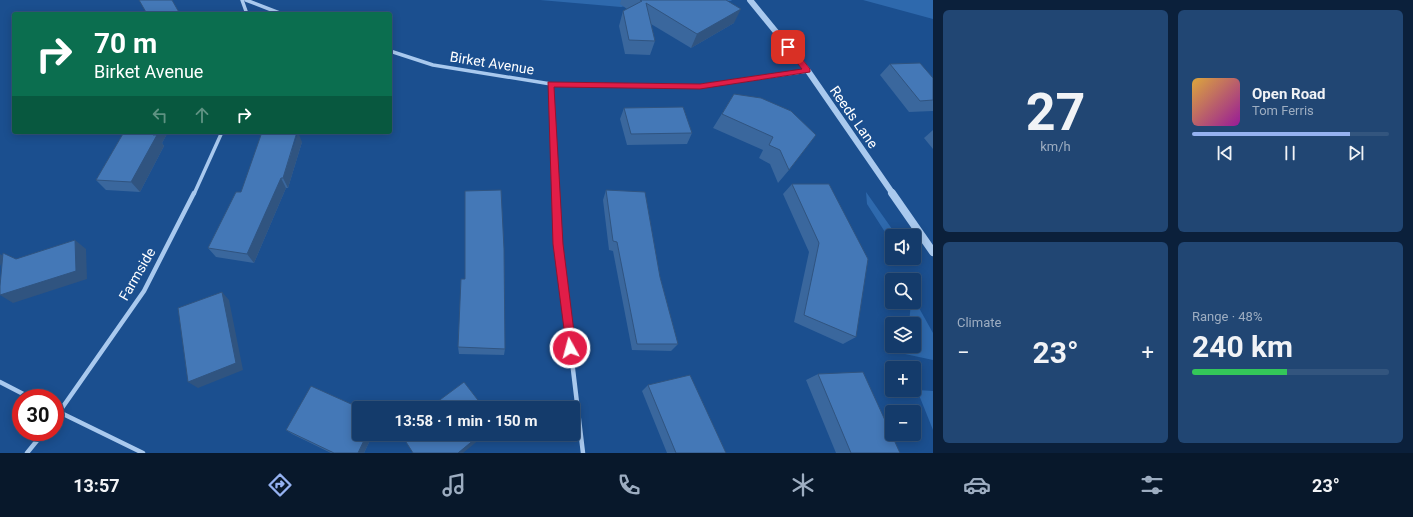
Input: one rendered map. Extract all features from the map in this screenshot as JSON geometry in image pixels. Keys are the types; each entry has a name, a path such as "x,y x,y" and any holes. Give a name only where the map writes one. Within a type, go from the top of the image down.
{"street":[{"path":"242,0 246,12"},
{"path":"246,0 277,12"},
{"name":"Reeds Lane","path":"750,0 808,71 933,252"},
{"name":"Birket Avenue","path":"392,52 433,65 551,84 700,86 808,71"},
{"path":"551,84 558,244 583,453"},
{"name":"Farmside","path":"64,401 144,291 202,178 221,134"},
{"path":"0,382 14,389"},
{"path":"64,414 143,453"},
{"path":"27,453 37,441"}],"shaded area":[{"path":"540,0 732,1 650,1 621,7"},
{"path":"863,0 933,0 933,19"},
{"path":"866,192 892,229 885,229 885,232 867,204"},
{"path":"910,309 920,309 933,333 933,360 905,354 921,353 921,317 910,317"},
{"path":"921,390 933,391 933,430 920,397"}],"building":[{"path":"139,0 172,0 179,12 146,12"},
{"path":"640,0 726,0 741,9 697,34 646,3 655,41 629,40 623,11 642,1"},
{"path":"920,63 933,78 933,100 920,101 890,64"},
{"path":"734,94 761,98 791,111 816,135 789,170 780,150 769,145 773,137 722,114"},
{"path":"683,107 692,133 631,134 624,108"},
{"path":"123,134 157,135 131,182 96,180"},
{"path":"261,134 296,134 283,178 281,178 247,254 208,248 236,192 241,192"},
{"path":"792,184 829,184 868,259 856,337 804,315 819,243"},
{"path":"501,190 504,249 505,349 458,347 461,279 465,279 465,191"},
{"path":"606,190 645,192 660,277 678,344 637,344 617,242 613,241"},
{"path":"75,240 76,271 0,295 3,253 16,259"},
{"path":"222,292 236,363 188,382 178,308"},
{"path":"863,372 885,420 885,441 895,441 900,453 851,453 818,374"},
{"path":"690,375 726,453 676,453 648,385"},
{"path":"464,382 479,401 438,401"},
{"path":"311,386 352,404 352,441 364,441 358,453 334,453 286,430"},
{"path":"405,441 473,441 458,453 413,453"}],"route":[{"path":"570,348 558,244 551,84 700,86 808,71 788,47"}]}
